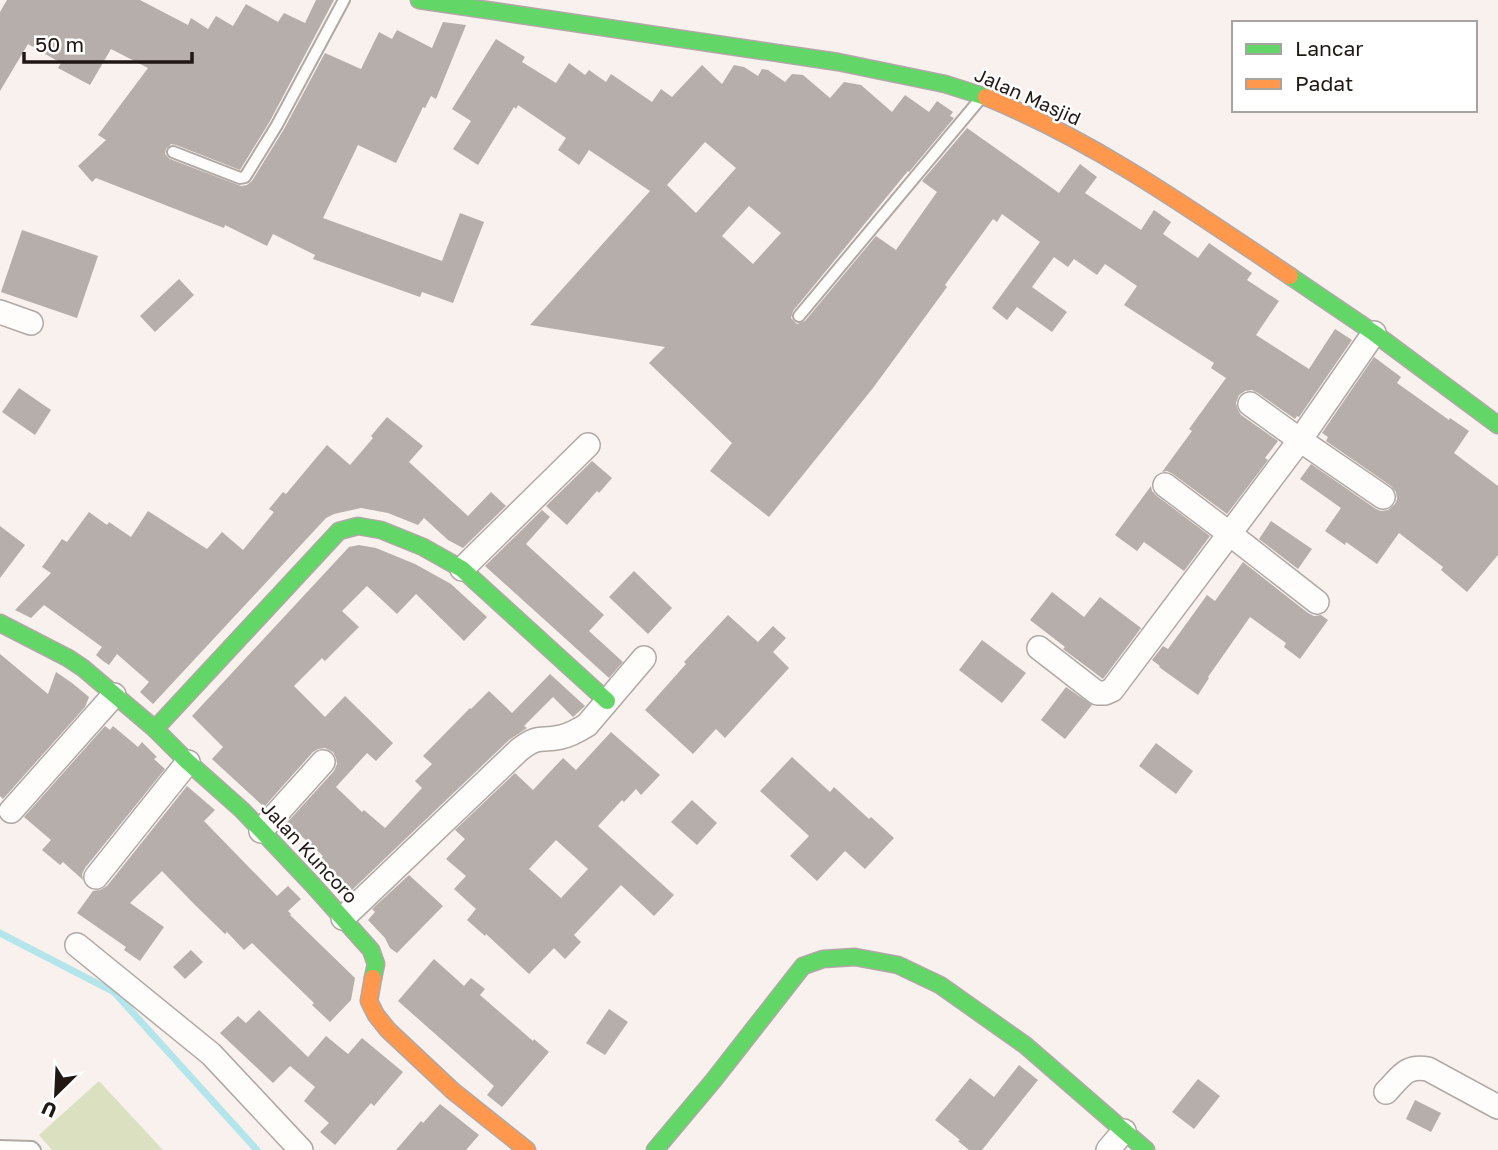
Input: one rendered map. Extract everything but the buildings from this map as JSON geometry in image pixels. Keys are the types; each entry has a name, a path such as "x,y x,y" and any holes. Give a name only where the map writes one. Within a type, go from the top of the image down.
{"street":[{"name":"Jalan Masjid","path":"419,0 838,62 945,84 983,96 1058,130 1128,169 1374,333 1498,425"},
{"path":"0,312 31,323"},
{"path":"1039,648 1097,693 1112,690 1300,440 1374,333"},
{"path":"1250,404 1383,497"},
{"path":"463,569 588,445"},
{"path":"1164,485 1317,602"},
{"path":"155,729 340,531 358,526 370,526 423,547 463,569 607,701"},
{"name":"Jalan Kuncoro","path":"0,623 68,657 155,729 242,810 371,950 376,964 369,1001 388,1030 453,1091 527,1150"},
{"path":"343,918 531,740 560,737 587,725 644,659"},
{"path":"11,811 114,695"},
{"path":"96,877 188,762"},
{"path":"261,831 323,762"},
{"path":"76,945 211,1054 301,1150"},
{"path":"655,1150 803,966 823,959 855,957 898,965 940,985 1025,1045 1146,1150"},
{"path":"1386,1092 1407,1070 1416,1067 1428,1069 1498,1107"},
{"path":"1108,1150 1124,1131"}],"lane":[{"path":"173,152 240,178 245,177 277,125 344,0"},
{"path":"799,316 983,96"},
{"path":"0,1146 32,1147 35,1150"}],"green space":[{"path":"99,1081 163,1150 52,1150 39,1135"}],"waterway":[{"path":"0,933 114,992 257,1150"}],"traffic: fast":[{"path":"419,0 838,62 945,84 986,97"},
{"path":"1290,276 1374,333 1498,425"},
{"path":"155,729 339,531 358,526 381,530 423,547 462,569 607,701"},
{"path":"0,623 83,668 155,729 242,810 371,950 376,964 373,978"},
{"path":"655,1150 803,966 823,959 855,957 898,965 940,985 1025,1045 1146,1150"}],"traffic: slow":[{"path":"986,97 1105,156 1290,276"},
{"path":"373,978 369,1001 388,1030 453,1091 527,1150"}]}
